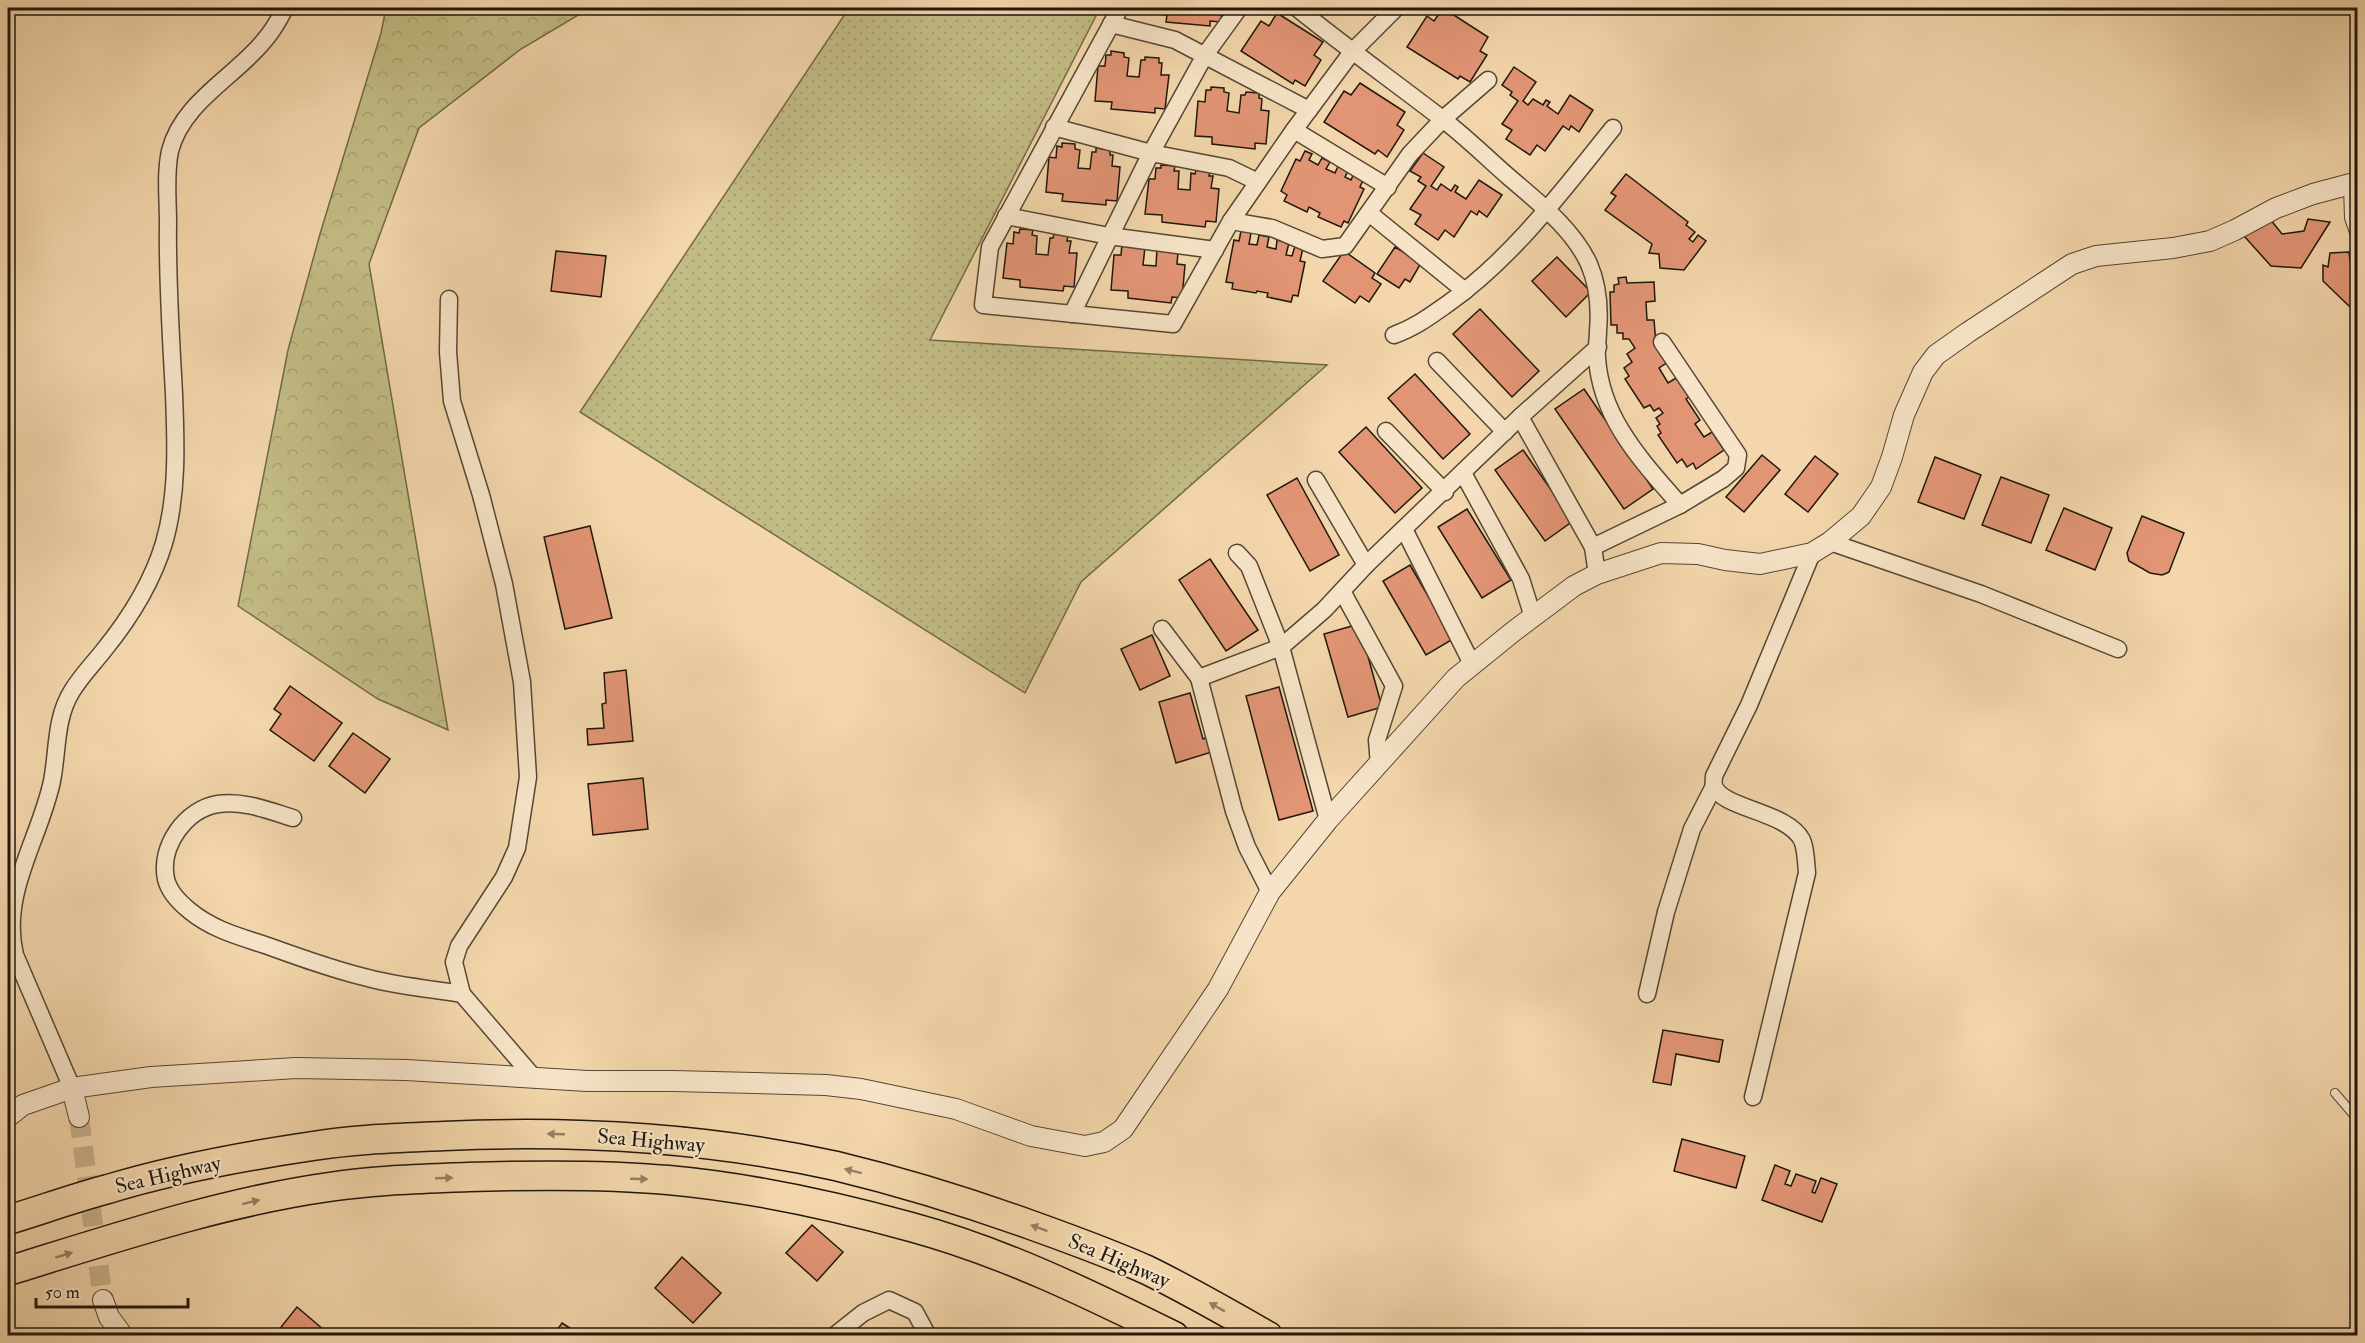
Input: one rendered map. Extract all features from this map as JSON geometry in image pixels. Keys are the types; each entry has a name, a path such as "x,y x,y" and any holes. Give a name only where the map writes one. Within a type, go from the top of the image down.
{"highway":[{"name":"Sea Highway","path":"8,1220 154,1177 245,1157 326,1144 408,1137 540,1134 667,1142 731,1149 834,1166 974,1205 1077,1242 1146,1270 1268,1335"},
{"name":"Sea Highway","path":"8,1271 268,1197 332,1186 416,1179 547,1175 666,1180 790,1199 912,1227 1049,1276 1174,1335"}],"street":[{"path":"79,1117 72,1088 15,955 11,940 14,901 26,857 52,782 63,707 84,673 127,620 146,589 164,542 171,510 176,447 167,245 167,173 170,150 178,130 204,97 262,43 285,8"},
{"path":"1120,8 990,247 983,304 1173,324 1231,221 1294,130 1352,52 1396,8"},
{"path":"1072,314 1151,153 1205,55 1239,8"},
{"path":"1298,8 1352,52 1443,119 1546,210 1577,245 1588,264 1597,292 1599,316 1596,356 1614,421 1637,456 1680,505"},
{"path":"1111,24 1175,40 1309,110"},
{"path":"1231,221 1272,228 1322,249 1345,246 1410,154 1443,119 1488,80"},
{"path":"1054,127 1151,153 1229,168 1258,182"},
{"path":"1394,335 1412,328 1465,291 1503,258 1546,210 1613,128"},
{"path":"1294,130 1388,187"},
{"path":"8,1117 23,1105 72,1088 151,1077 296,1068 406,1070 535,1079 709,1082 849,1088 956,1109 1031,1136 1085,1146 1104,1142 1123,1128 1218,989 1270,892 1328,820 1456,678 1533,617 1574,586 1597,574 1661,553 1698,554 1760,564 1812,553 1830,542 1861,516 1881,487 1904,415 1923,372 1936,355 1967,333 2072,264 2096,256 2173,248 2210,241 2277,208 2313,194 2353,183"},
{"path":"1369,213 1465,291"},
{"path":"1006,216 1109,236 1215,250"},
{"path":"449,299 448,352 452,401 481,495 504,584 522,682 528,777 517,849 504,877 459,945 454,962 462,994 535,1079"},
{"path":"1593,547 1680,505 1723,479 1736,468 1738,455 1662,342"},
{"path":"1199,678 1281,647 1324,610 1366,565 1405,531 1520,417 1598,346"},
{"path":"1437,362 1505,432"},
{"path":"1520,417 1593,547 1597,574"},
{"path":"1386,431 1445,492"},
{"path":"1463,474 1521,579 1533,617"},
{"path":"1316,480 1366,565"},
{"path":"1405,531 1472,664"},
{"path":"1830,542 1981,594 2118,649"},
{"path":"1237,553 1249,566 1281,647 1328,820"},
{"path":"1647,994 1666,912 1692,829 1714,786 1717,767 1749,705 1812,553"},
{"path":"1342,591 1394,686 1377,740 1379,765"},
{"path":"1162,629 1199,678 1234,811 1247,847 1270,892"},
{"path":"1714,786 1720,794 1744,807 1778,819 1794,829 1802,841 1806,856 1807,873 1753,1097"},
{"path":"293,818 236,804 206,807 184,824 171,842 165,868 170,888 190,911 222,931 350,974 462,994"},
{"path":"103,1300 109,1317 123,1335"},
{"path":"834,1335 863,1313 889,1300 915,1312 928,1335"}],"lane":[{"path":"2353,183 2349,218 2358,244"},
{"path":"2335,1093 2358,1120"}],"green space":[{"path":"386,8 590,8 521,49 419,128 369,264 448,730 378,699 238,606 288,350 320,234 381,33"},
{"path":"849,8 1100,8 930,340 1327,365 1081,582 1025,693 580,412"}],"building":[{"path":"1150,8 1222,8 1221,22 1210,21 1210,26 1166,22 1167,15 1150,13"},
{"path":"1443,8 1488,37 1480,51 1487,55 1470,82 1460,76 1458,79 1407,47 1427,16 1434,21"},
{"path":"1277,13 1323,42 1314,55 1321,60 1305,86 1295,80 1293,84 1241,51 1261,21 1269,26"},
{"path":"1111,51 1124,53 1124,57 1129,58 1127,76 1139,77 1141,60 1145,60 1145,57 1159,58 1159,63 1162,63 1161,75 1169,75 1165,109 1155,108 1155,113 1111,109 1112,102 1095,101 1098,66 1105,66 1106,55 1111,55"},
{"path":"1514,67 1536,82 1523,101 1528,105 1533,99 1543,105 1546,100 1550,102 1547,106 1558,114 1570,95 1593,110 1579,132 1571,126 1569,130 1563,126 1545,151 1537,145 1530,155 1506,139 1512,130 1502,124 1518,101 1510,95 1512,92 1502,85"},
{"path":"1360,83 1405,112 1397,125 1404,130 1387,157 1378,150 1375,154 1324,122 1344,91 1351,95"},
{"path":"1211,87 1224,88 1224,92 1229,93 1227,111 1239,113 1241,95 1245,95 1246,92 1259,93 1259,98 1262,99 1261,110 1269,111 1266,144 1255,143 1255,149 1212,144 1212,137 1195,136 1198,101 1205,102 1206,90 1211,90"},
{"path":"1062,143 1075,144 1075,149 1080,150 1078,168 1090,169 1092,152 1096,152 1096,148 1110,150 1110,155 1113,155 1112,166 1120,167 1117,201 1106,200 1106,205 1062,201 1063,194 1046,192 1049,157 1056,158 1057,146 1062,147"},
{"path":"1305,151 1312,154 1309,160 1318,165 1322,158 1330,162 1326,169 1335,173 1339,164 1349,169 1345,177 1351,180 1355,171 1365,176 1360,187 1364,189 1348,223 1344,221 1341,227 1318,217 1320,213 1309,207 1307,212 1284,201 1287,195 1281,191 1296,159 1300,161"},
{"path":"1423,153 1444,167 1431,186 1437,190 1441,184 1451,191 1455,185 1458,187 1455,192 1466,199 1479,180 1502,195 1487,217 1479,211 1477,215 1471,211 1454,237 1445,230 1438,240 1415,224 1421,215 1410,209 1426,186 1418,181 1421,177 1410,171"},
{"path":"1161,165 1175,166 1174,171 1179,171 1178,189 1190,190 1191,173 1195,174 1196,170 1210,171 1209,176 1213,176 1211,188 1219,189 1216,222 1206,221 1205,227 1162,222 1162,215 1145,214 1149,179 1155,179 1156,168 1161,168"},
{"path":"1626,174 1688,222 1686,225 1695,232 1689,239 1693,242 1698,235 1706,241 1684,270 1660,268 1659,254 1649,253 1652,244 1605,210 1616,196 1611,193"},
{"path":"2270,219 2282,234 2304,231 2308,219 2330,222 2301,268 2271,266 2244,236"},
{"path":"1020,229 1033,230 1032,235 1037,236 1036,254 1048,255 1050,238 1053,238 1054,234 1068,236 1067,241 1071,241 1069,253 1077,253 1074,287 1064,286 1063,291 1020,287 1020,280 1003,278 1007,243 1013,244 1014,232 1019,233"},
{"path":"1241,231 1251,233 1249,244 1257,245 1259,235 1269,237 1267,247 1276,249 1277,240 1289,243 1286,255 1292,256 1295,246 1303,248 1300,261 1305,262 1298,296 1293,295 1291,302 1267,297 1268,293 1232,289 1233,283 1226,282 1234,240 1239,241"},
{"path":"1122,244 1145,247 1143,265 1156,266 1157,249 1178,252 1177,264 1185,265 1182,298 1172,297 1171,303 1128,298 1128,291 1111,290 1114,255 1121,255"},
{"path":"1395,247 1421,263 1410,282 1405,279 1399,288 1377,274"},
{"path":"556,251 606,256 601,297 551,291"},
{"path":"1344,251 1375,273 1372,278 1381,284 1369,302 1360,296 1355,303 1323,281"},
{"path":"2349,252 2351,267 2358,274 2358,306 2349,306 2323,281 2323,265 2328,267 2330,253"},
{"path":"1557,257 1591,292 1566,317 1532,281"},
{"path":"1626,277 1627,283 1654,282 1655,301 1646,302 1647,320 1654,320 1656,344 1668,362 1659,368 1668,383 1676,378 1689,397 1686,399 1700,420 1695,424 1704,437 1712,432 1724,450 1696,469 1693,463 1687,467 1682,459 1677,463 1658,435 1661,433 1657,426 1660,424 1656,418 1663,413 1659,408 1654,411 1650,405 1644,408 1625,379 1629,376 1624,368 1632,362 1627,354 1635,348 1629,339 1623,339 1623,333 1617,333 1617,325 1611,325 1610,292 1614,292 1614,285 1619,284 1618,278"},
{"path":"1480,309 1539,371 1512,397 1453,334"},
{"path":"1415,374 1470,434 1443,459 1388,398"},
{"path":"1584,389 1653,489 1624,509 1555,409"},
{"path":"1366,427 1422,488 1395,513 1339,452"},
{"path":"1523,450 1573,521 1545,541 1495,470"},
{"path":"1762,455 1780,470 1744,512 1726,497"},
{"path":"1815,456 1838,474 1808,512 1785,494"},
{"path":"1935,457 1981,475 1964,519 1918,502"},
{"path":"2001,477 2049,495 2031,543 1982,525"},
{"path":"1297,478 1339,555 1310,571 1267,495"},
{"path":"2064,508 2112,528 2095,570 2046,550"},
{"path":"1467,509 1511,580 1482,598 1438,527"},
{"path":"2142,516 2184,533 2169,572 2162,575 2150,573 2129,561 2127,553"},
{"path":"590,526 612,618 565,629 544,537"},
{"path":"1210,559 1258,630 1226,651 1179,580"},
{"path":"1410,565 1453,639 1426,655 1383,581"},
{"path":"1359,624 1382,707 1348,717 1324,634"},
{"path":"1152,635 1170,676 1140,690 1121,649"},
{"path":"626,670 633,741 588,745 587,729 604,728 602,704 606,703 604,673"},
{"path":"290,686 342,723 314,761 270,730 281,714 274,709"},
{"path":"1279,687 1313,811 1279,820 1246,696"},
{"path":"1190,693 1203,739 1211,736 1215,751 1176,763 1159,702"},
{"path":"353,733 390,759 365,793 329,766"},
{"path":"643,778 648,829 593,835 588,784"},
{"path":"1663,1030 1723,1040 1719,1062 1676,1054 1671,1085 1653,1082"},
{"path":"1682,1139 1745,1156 1736,1188 1674,1171"},
{"path":"1775,1165 1790,1171 1785,1184 1791,1186 1796,1174 1816,1181 1812,1192 1815,1193 1821,1178 1837,1184 1822,1222 1762,1200"},
{"path":"812,1225 843,1252 817,1281 786,1253"},
{"path":"682,1257 721,1293 693,1323 655,1288"},
{"path":"297,1307 331,1336 274,1336"},
{"path":"562,1323 576,1332 574,1334 576,1336 553,1336"}],"tunnel":[{"path":"79,1117 103,1300"}]}
